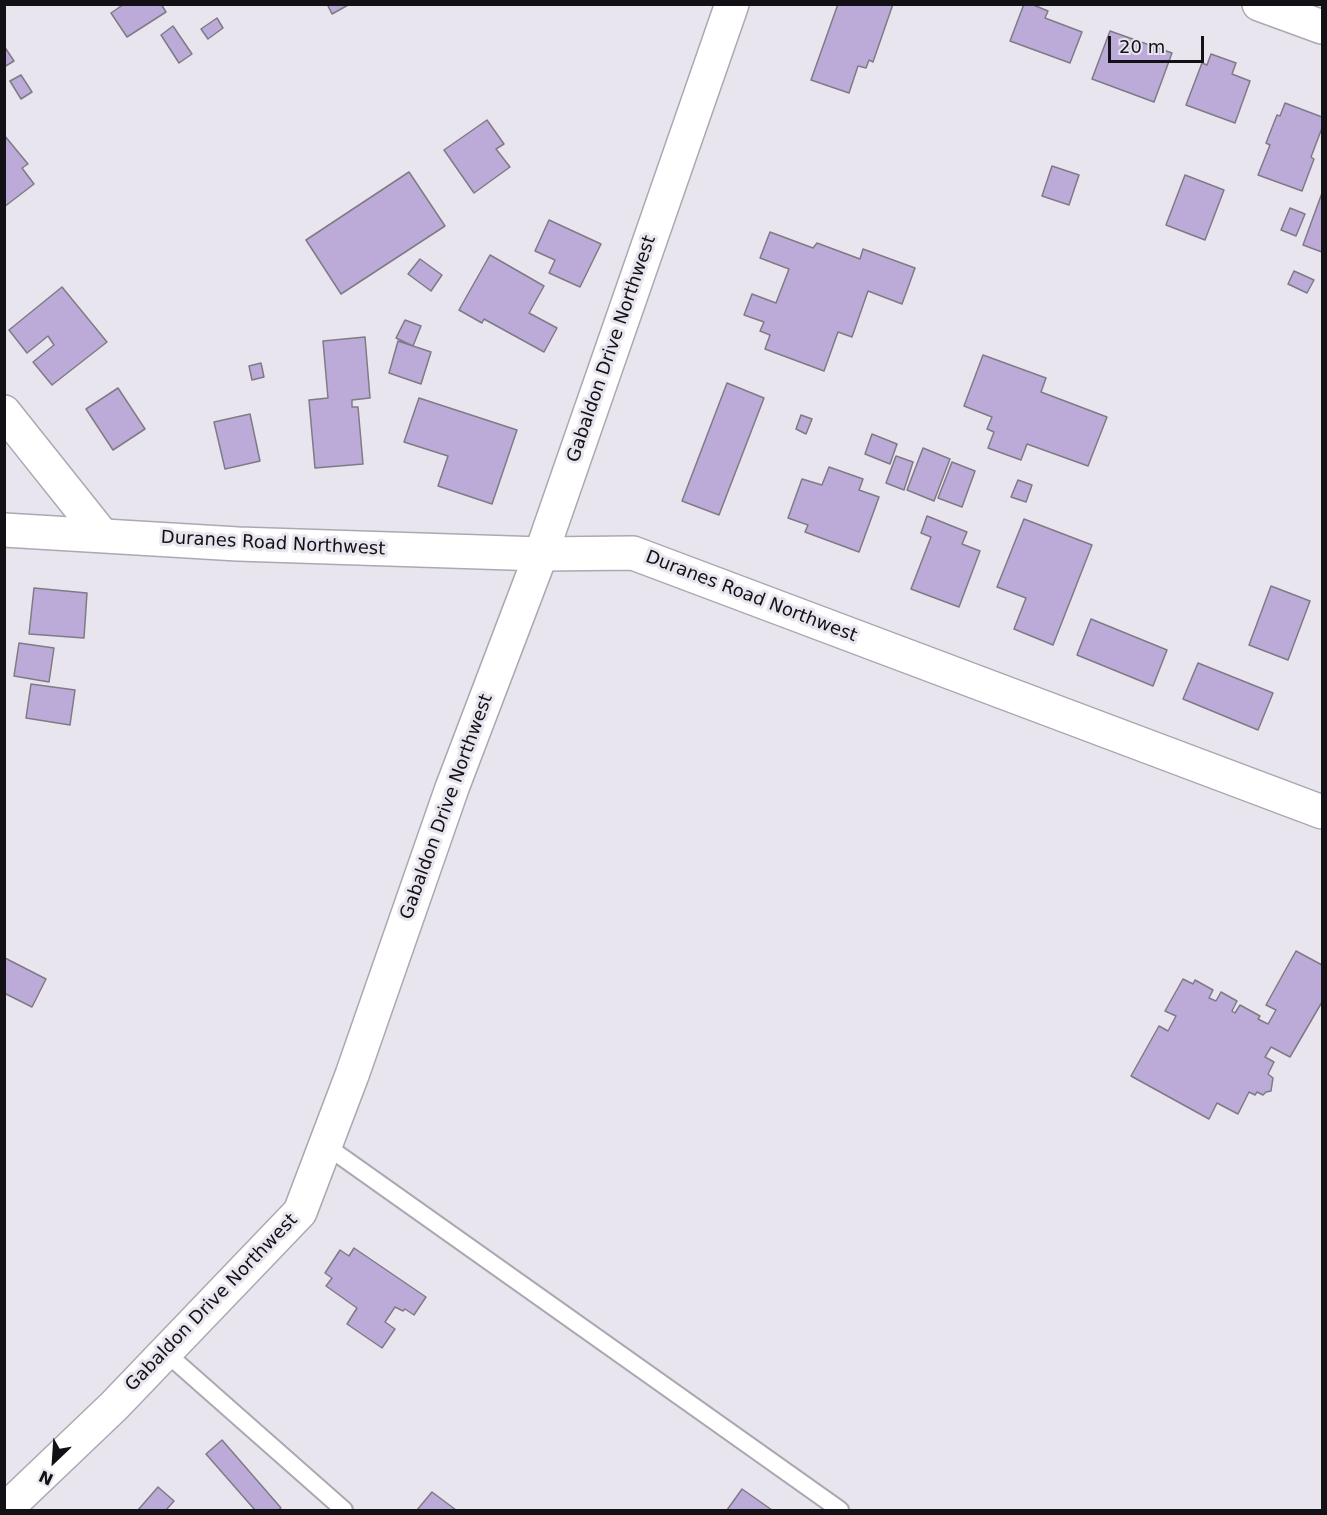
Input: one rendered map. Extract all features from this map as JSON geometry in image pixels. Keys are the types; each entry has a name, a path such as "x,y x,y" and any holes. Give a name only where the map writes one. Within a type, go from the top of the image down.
{"street":[{"name":"Gabaldon Drive Northwest","path":"9,1509 114,1406 300,1212 356,1064 452,788 541,554 732,4"},
{"path":"1259,4 1323,27"},
{"path":"4,412 102,535"},
{"name":"Duranes Road Northwest","path":"4,530 238,544 541,554 633,553 1323,812"}],"lane":[{"path":"325,1144 840,1510"},
{"path":"165,1352 344,1510"}],"building":[{"path":"124,4 161,4 166,12 127,37 111,13"},
{"path":"327,4 350,4 332,14"},
{"path":"838,4 893,4 873,62 869,60 866,68 858,66 849,93 811,80"},
{"path":"1024,4 1031,4 1048,11 1045,18 1082,32 1070,63 1010,41"},
{"path":"217,18 223,28 208,39 201,29"},
{"path":"173,26 192,54 179,63 161,35"},
{"path":"1110,31 1172,53 1154,102 1092,79"},
{"path":"4,46 14,61 4,67"},
{"path":"1211,54 1236,63 1232,74 1250,81 1235,123 1186,105 1202,63 1207,65"},
{"path":"21,75 32,92 21,99 10,81"},
{"path":"1285,103 1322,117 1322,128 1311,157 1314,159 1302,191 1258,175 1270,145 1266,143 1277,115 1280,116"},
{"path":"487,120 504,144 496,149 510,167 474,193 444,150"},
{"path":"4,135 28,164 22,168 34,184 4,207"},
{"path":"1052,166 1079,175 1069,205 1042,196"},
{"path":"409,172 445,226 341,294 306,240"},
{"path":"1185,175 1224,190 1205,240 1166,225"},
{"path":"1322,193 1322,252 1303,245"},
{"path":"1290,208 1305,214 1296,236 1281,230"},
{"path":"549,220 601,244 580,287 549,273 555,260 535,251"},
{"path":"770,232 813,248 817,243 860,259 863,249 915,268 902,304 868,291 852,337 838,332 824,371 765,349 770,335 760,331 764,322 744,315 752,294 776,303 789,269 760,258"},
{"path":"490,255 544,286 529,313 557,328 544,352 484,319 482,323 459,310"},
{"path":"420,259 442,275 431,291 408,274"},
{"path":"1294,271 1314,280 1307,293 1288,284"},
{"path":"62,287 107,342 52,385 33,362 54,345 48,336 27,353 9,330"},
{"path":"405,320 421,326 413,346 396,338"},
{"path":"365,337 370,398 352,400 352,407 358,407 363,464 315,468 309,400 328,398 323,341"},
{"path":"398,341 431,352 421,384 389,373"},
{"path":"983,355 1046,378 1041,392 1107,417 1088,466 1027,444 1021,460 988,448 994,432 987,429 992,417 964,406"},
{"path":"261,363 264,377 252,380 249,366"},
{"path":"727,383 764,398 719,515 682,501"},
{"path":"118,388 145,429 113,450 86,409"},
{"path":"419,398 517,430 492,504 438,486 448,456 404,442"},
{"path":"250,414 260,461 225,469 214,422"},
{"path":"801,415 812,419 806,434 796,429"},
{"path":"872,434 897,444 890,464 865,454"},
{"path":"923,448 950,459 934,501 907,490"},
{"path":"896,456 913,462 904,490 886,483"},
{"path":"952,462 975,471 962,507 938,498"},
{"path":"829,467 863,479 859,490 879,497 859,552 805,532 808,525 788,518 802,479 822,485"},
{"path":"1018,480 1032,485 1026,502 1011,497"},
{"path":"927,516 967,532 962,544 980,551 959,607 911,589 931,537 921,533"},
{"path":"1024,519 1092,545 1053,645 1014,629 1026,598 997,587"},
{"path":"1271,586 1310,601 1288,660 1249,645"},
{"path":"34,588 87,593 84,638 29,634"},
{"path":"1091,619 1167,650 1153,686 1077,655"},
{"path":"19,643 54,648 49,682 14,676"},
{"path":"1198,663 1273,693 1258,730 1183,699"},
{"path":"31,684 75,690 70,725 26,718"},
{"path":"1296,951 1322,965 1322,1002 1290,1057 1271,1047 1265,1057 1274,1062 1268,1074 1273,1078 1271,1091 1263,1095 1249,1092 1238,1114 1217,1103 1209,1119 1131,1076 1159,1026 1168,1031 1176,1016 1165,1011 1183,979 1193,984 1195,980 1213,990 1209,998 1216,1001 1221,992 1237,1001 1232,1011 1235,1013 1240,1005 1260,1016 1258,1019 1268,1024 1276,1010 1266,1005"},
{"path":"5,958 46,979 32,1007 4,993"},
{"path":"354,1248 426,1297 414,1315 405,1309 403,1311 395,1307 385,1322 395,1329 382,1348 347,1324 357,1308 326,1286 332,1278 325,1273 340,1250 349,1256"},
{"path":"222,1440 281,1508 255,1510 206,1454"},
{"path":"158,1487 174,1501 166,1510 138,1510"},
{"path":"742,1489 772,1510 727,1510"},
{"path":"432,1492 456,1510 417,1510"}]}
